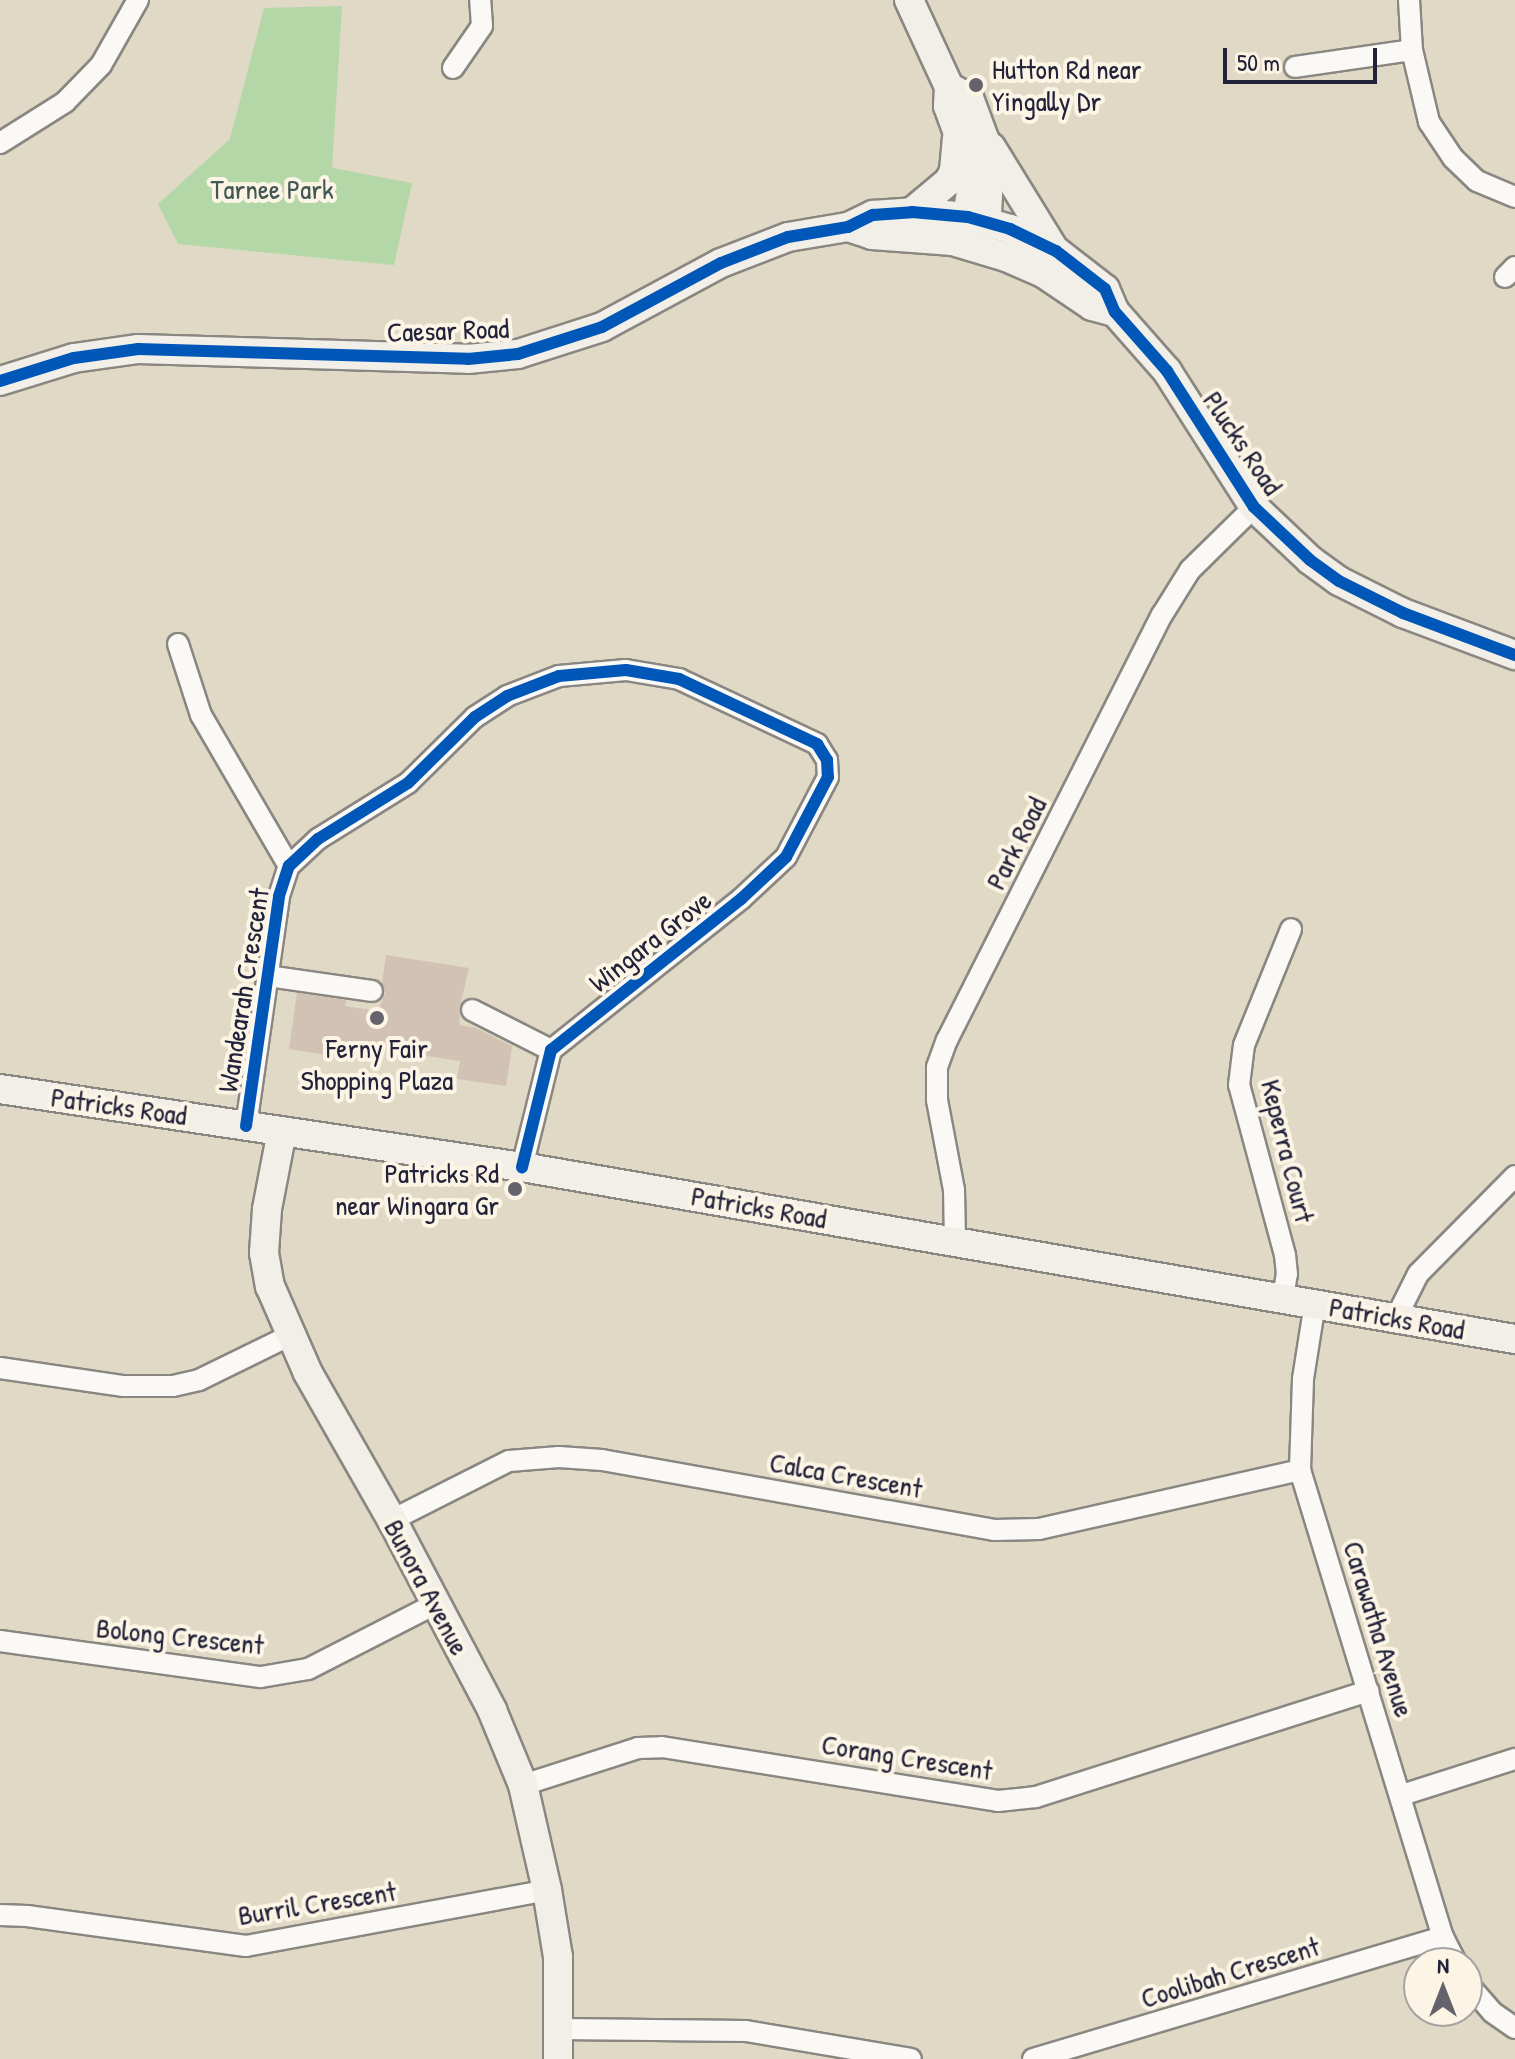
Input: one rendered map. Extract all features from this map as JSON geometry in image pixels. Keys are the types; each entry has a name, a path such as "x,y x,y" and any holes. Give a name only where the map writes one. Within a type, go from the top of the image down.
{"street":[{"path":"0,143 65,102 83,84 101,65 138,0"},
{"path":"453,68 482,26 480,0"},
{"path":"1409,0 1412,50 1429,122 1453,158 1477,181 1515,197"},
{"path":"917,3 949,87 948,106 970,166 974,232"},
{"path":"1295,67 1412,50"},
{"path":"949,87 969,98 990,158 974,232"},
{"path":"912,212 939,191 954,171 958,131"},
{"path":"985,141 999,155 1020,197 1056,251"},
{"name":"Caesar Road","path":"0,381 74,358 138,349 468,359 518,354 602,327 721,263 788,237 848,227 873,215 912,212 974,232"},
{"name":"Caesar Road","path":"848,227 872,235 974,232"},
{"name":"Plucks Road","path":"974,232 1056,251 1105,289 1115,312 1167,371 1254,507 1287,540 1339,581 1403,613 1515,655"},
{"name":"Plucks Road","path":"974,232 1092,306 1115,312"},
{"name":"Park Road","path":"955,1241 954,1190 937,1100 937,1067 947,1040 1162,615 1190,570 1254,507"},
{"path":"178,644 201,715 289,866"},
{"name":"Wandearah Crescent","path":"246,1126 279,896 289,866 318,839 408,783 475,717 507,696 559,676 626,670 679,679 817,744 827,760"},
{"name":"Wingara Grove","path":"551,1050 741,899 786,857 828,777 827,760"},
{"name":"Keperra Court","path":"1283,1298 1287,1274 1285,1255 1239,1085 1244,1045 1291,929"},
{"path":"268,976 372,991"},
{"path":"472,1010 551,1050 522,1167"},
{"name":"Patricks Road","path":"0,1089 522,1167 1515,1339"},
{"name":"Bunora Avenue","path":"282,1131 267,1209 264,1253 270,1286 308,1373 392,1520 492,1710 523,1785 547,1890 558,1957 558,2059"},
{"path":"1396,1318 1413,1279 1515,1176"},
{"name":"Carawatha Avenue","path":"1315,1303 1303,1379 1300,1470 1448,1947"},
{"path":"0,1368 124,1386 173,1386 199,1380 291,1335"},
{"name":"Calca Crescent","path":"392,1520 509,1461 559,1457 602,1460 994,1530 1039,1529 1300,1470"},
{"name":"Bolong Crescent","path":"0,1641 261,1677 308,1669 435,1604"},
{"name":"Corang Crescent","path":"523,1785 638,1748 662,1747 958,1797 1010,1800 1036,1797 1369,1691"},
{"path":"1402,1795 1515,1759"},
{"name":"Burril Crescent","path":"0,1915 246,1946 547,1890"},
{"name":"Coolibah Crescent","path":"1033,2059 1443,1937"},
{"path":"1483,2002 1515,2028"},
{"path":"560,2029 746,2031 911,2059"}],"green space":[{"name":"Tarnee Park","path":"342,6 332,168 412,183 394,265 178,244 158,204 230,139 264,8"}],"building":[{"name":"Ferny Fair Shopping Plaza","path":"386,955 469,968 459,1010 460,1025 476,1028 512,1046 506,1086 457,1079 460,1061 374,1048 371,1062 289,1049 297,993 346,1000 345,1006 378,1011 385,994 382,983"}],"cycle path":[{"path":"0,381 74,358 138,349 468,359 518,354 602,327 721,263 788,237 848,227 873,215 912,212 968,217 1010,229 1056,251 1105,289 1115,312 1167,371 1254,507 1310,560 1339,581 1403,613 1515,655"},
{"path":"246,1126 279,896 289,866 318,839 408,783 475,717 507,696 559,676 626,670 679,679 817,744 827,760 828,777 786,857 741,899 551,1050 522,1167"}],"place":[{"name":"Hutton Rd near Yingally Dr","path":"976,85"},
{"name":"Ferny Fair Shopping Plaza","path":"377,1018"},
{"name":"Patricks Rd near Wingara Gr","path":"515,1189"}]}
